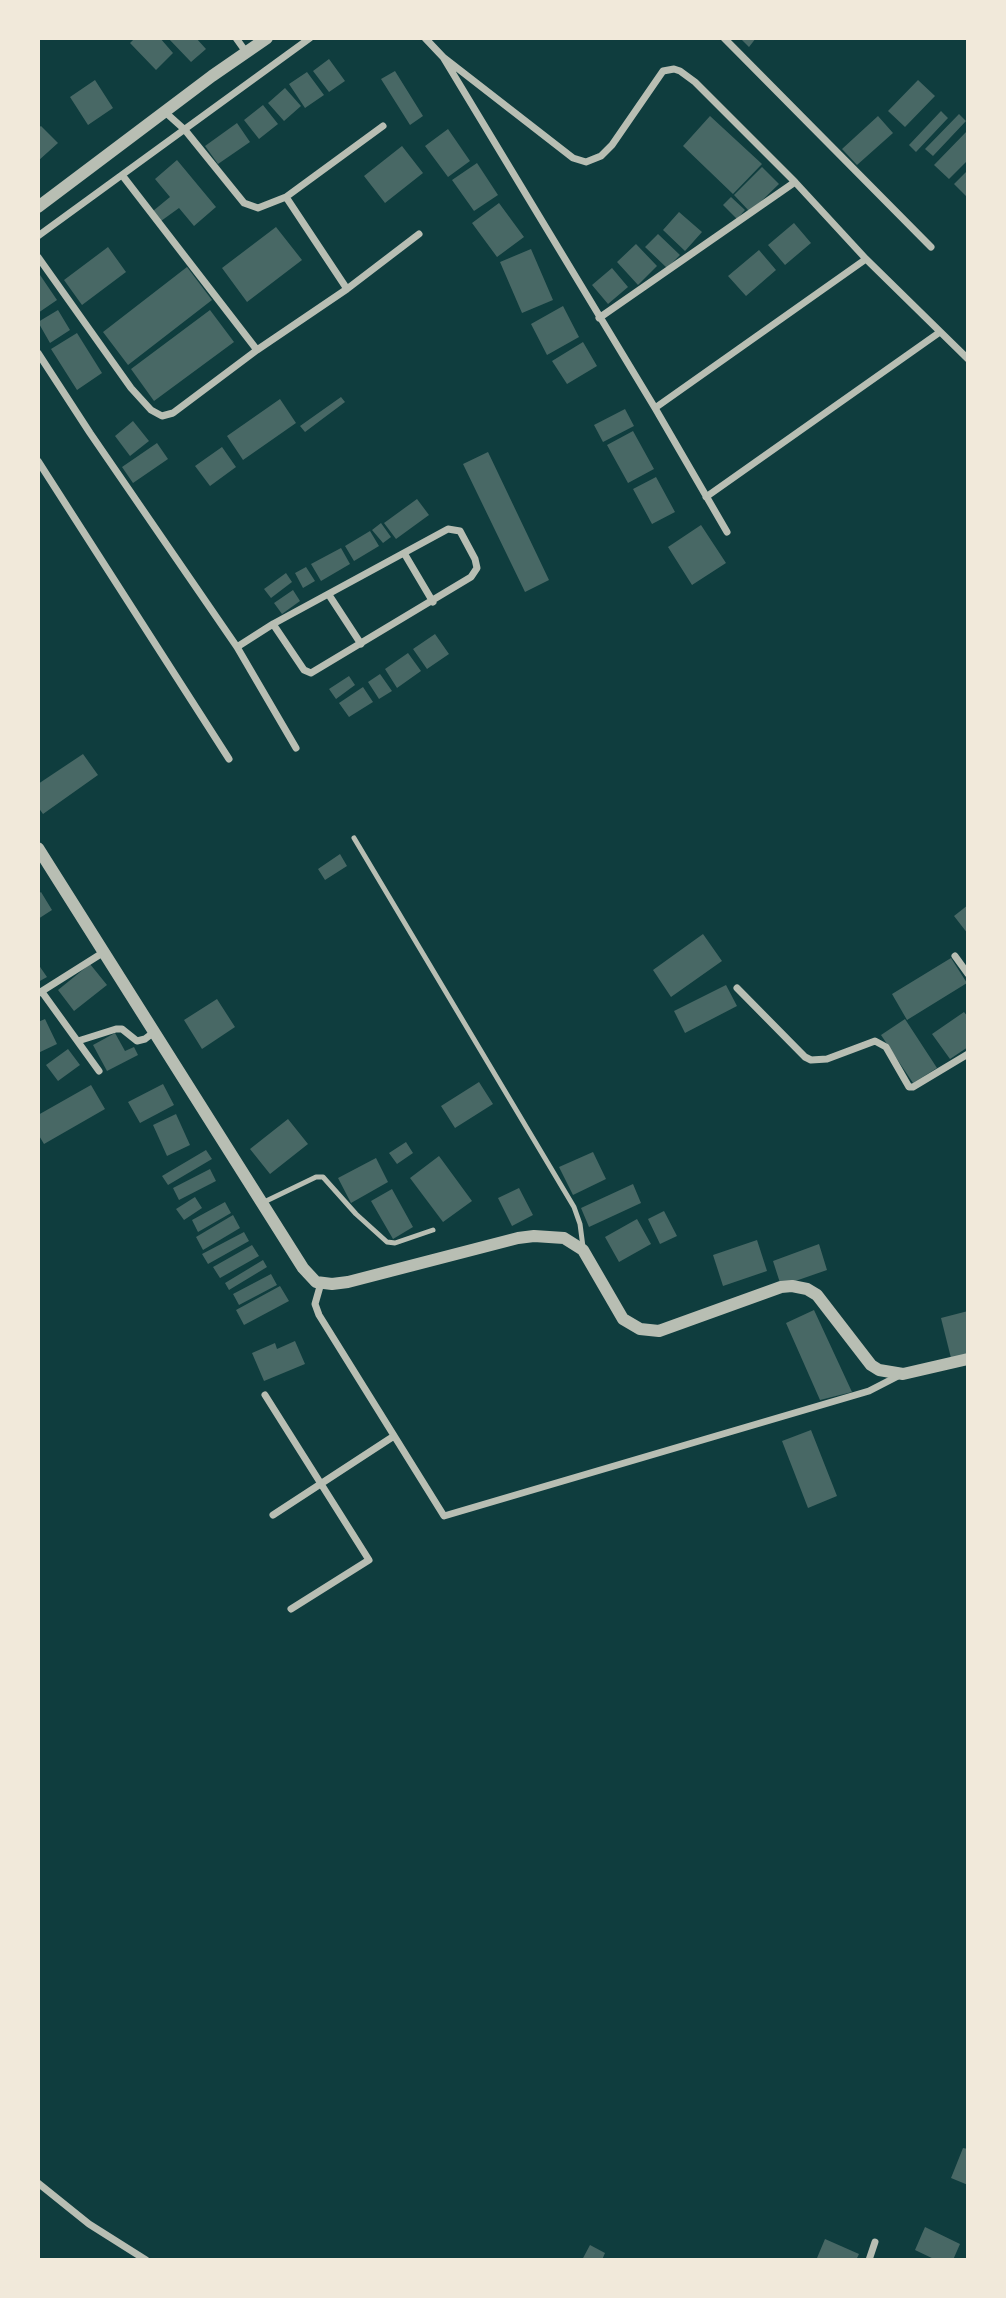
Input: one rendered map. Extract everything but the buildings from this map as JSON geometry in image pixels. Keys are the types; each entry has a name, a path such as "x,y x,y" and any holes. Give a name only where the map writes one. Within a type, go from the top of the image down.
{"street":[{"path":"236,38 246,52"},
{"path":"38,207 267,38"},
{"path":"38,236 310,38"},
{"path":"425,38 443,57 573,158 586,162 601,156 612,145 663,71 680,71 695,82 795,182 866,259 968,359"},
{"path":"724,38 931,247"},
{"path":"443,57 727,532"},
{"path":"165,112 185,130 244,203 258,208 286,197 383,126"},
{"path":"122,175 257,350"},
{"path":"599,318 795,182"},
{"path":"286,197 346,289"},
{"path":"38,257 131,388 157,414 168,415 419,234"},
{"path":"655,408 866,259"},
{"path":"706,497 940,332"},
{"path":"38,353 237,647 296,748"},
{"path":"38,461 229,759"},
{"path":"237,647 273,624 448,529 460,531 475,559 476,573 433,602 311,674 304,670 273,624"},
{"path":"404,553 433,602"},
{"path":"329,594 361,644"},
{"path":"40,852 303,1268 316,1282 348,1282 498,1242 534,1236 564,1238 583,1250 623,1319 640,1329 659,1331 782,1287 796,1287 817,1295 871,1365 879,1370 902,1374"},
{"path":"99,1071 40,993 104,952"},
{"path":"955,956 968,974"},
{"path":"737,988 811,1060 827,1059 875,1041 886,1046 909,1087 913,1087 968,1054"},
{"path":"78,1041 119,1029 136,1041 145,1039 154,1032"},
{"path":"321,1283 315,1304 319,1315 444,1516 869,1391 902,1374 968,1359"},
{"path":"265,1395 369,1560 291,1609"},
{"path":"273,1515 394,1436"},
{"path":"38,2183 89,2224 146,2259"},
{"path":"869,2259 875,2242"}],"lane":[{"path":"354,838 569,1198 580,1224 583,1250"},
{"path":"262,1203 316,1177 323,1177 362,1221 387,1242 395,1243 433,1230"}]}
